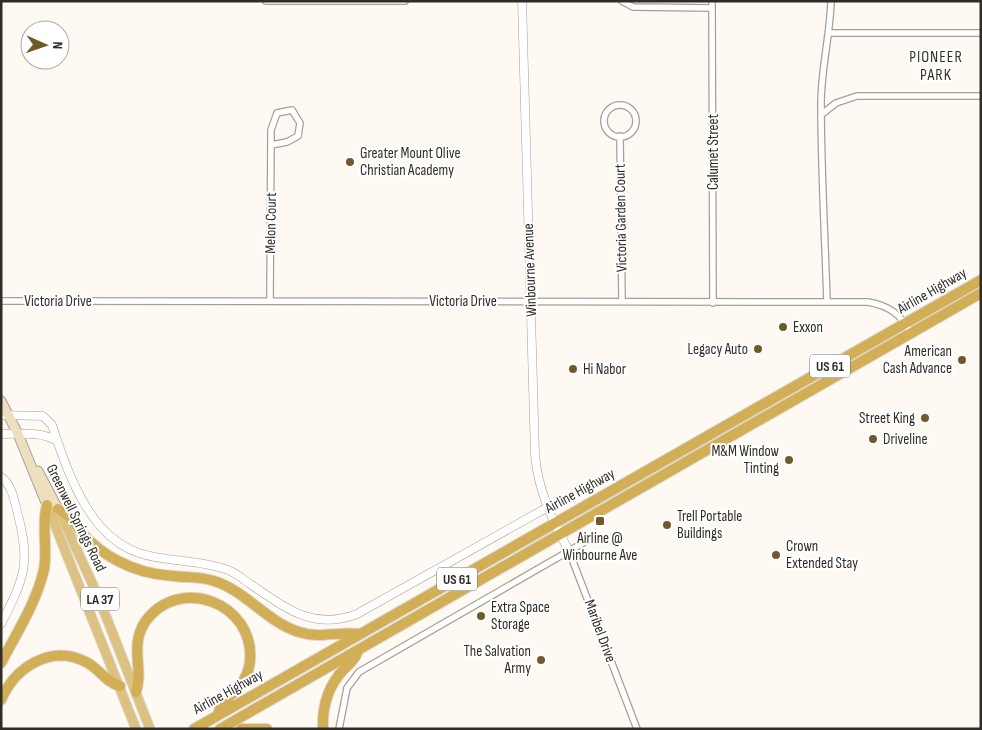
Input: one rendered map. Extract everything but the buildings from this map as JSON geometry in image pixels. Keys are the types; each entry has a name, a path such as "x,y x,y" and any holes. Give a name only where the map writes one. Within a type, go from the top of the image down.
{"highway":[{"name":"Airline Highway","path":"194,729 981,280"},
{"name":"Airline Highway","path":"220,729 981,293"},
{"path":"723,427 729,437"},
{"path":"1,663 35,596 42,576 46,545 44,515 47,505"},
{"path":"58,509 67,512 82,533 97,547 131,567 158,574 204,578 219,582 234,590 281,624 300,633 323,636 349,632 359,634"},
{"path":"136,692 139,682 136,657 137,643 142,629 150,616 162,606 180,598 200,597 214,601 228,609 241,623 248,638 250,654 248,669 243,682 220,707 217,715"},
{"path":"323,729 323,711 328,693 340,674 356,659 358,650"},
{"path":"1,700 9,685 22,670 35,661 48,657 64,656 81,660 96,669 110,683 120,686"},
{"path":"242,729 267,729"}],"main road":[{"name":"Greenwell Springs Road","path":"1,401 5,415 18,434 58,509 98,596 149,727"},
{"name":"Greenwell Springs Road","path":"18,434 136,728"}],"street":[{"path":"266,1 405,1"},
{"name":"Winbourne Avenue","path":"522,1 535,455 537,479 560,535"},
{"name":"Calumet Street","path":"712,1 713,303"},
{"path":"827,302 822,114 823,67 829,33 831,1"},
{"path":"622,2 633,7 712,8"},
{"path":"829,33 981,33"},
{"path":"822,114 836,103 857,96 981,96"},
{"path":"620,105 631,110 635,121 631,132 620,136 608,132 604,121 608,110 620,105"},
{"name":"Melon Court","path":"270,301 271,145 274,118 283,110 292,110 300,123 298,136 287,142 271,145"},
{"name":"Victoria Garden Court","path":"620,136 622,300"},
{"name":"Victoria Drive","path":"1,301 622,300 713,303 868,302 884,305 896,311 911,333"},
{"path":"5,415 43,416 52,425 57,441 84,502 101,527 119,543 156,559 208,564 230,571 289,610 308,618 325,621 341,620 358,614 548,507"},
{"path":"1,434 50,436 57,441"},
{"path":"1,477 7,482 13,495 26,543 25,570 16,595 1,624"},
{"name":"Maribel Drive","path":"560,535 569,551 637,729"},
{"path":"339,729 347,688 360,672 582,543"}],"place":[{"name":"Greater Mount Olive Christian Academy","path":"350,162"},
{"name":"Exxon","path":"783,327"},
{"name":"Legacy Auto","path":"758,349"},
{"name":"American Cash Advance","path":"962,360"},
{"name":"Hi Nabor","path":"573,369"},
{"name":"Street King","path":"925,418"},
{"name":"Driveline","path":"873,439"},
{"name":"M&M Window Tinting","path":"789,460"},
{"name":"Airline @ Winbourne Ave","path":"600,521"},
{"name":"Trell Portable Buildings","path":"667,525"},
{"name":"Crown Extended Stay","path":"776,555"},
{"name":"Extra Space Storage","path":"481,616"},
{"name":"The Salvation Army","path":"541,660"}],"district":[{"name":"PIONEER PARK","path":"936,66"}]}
